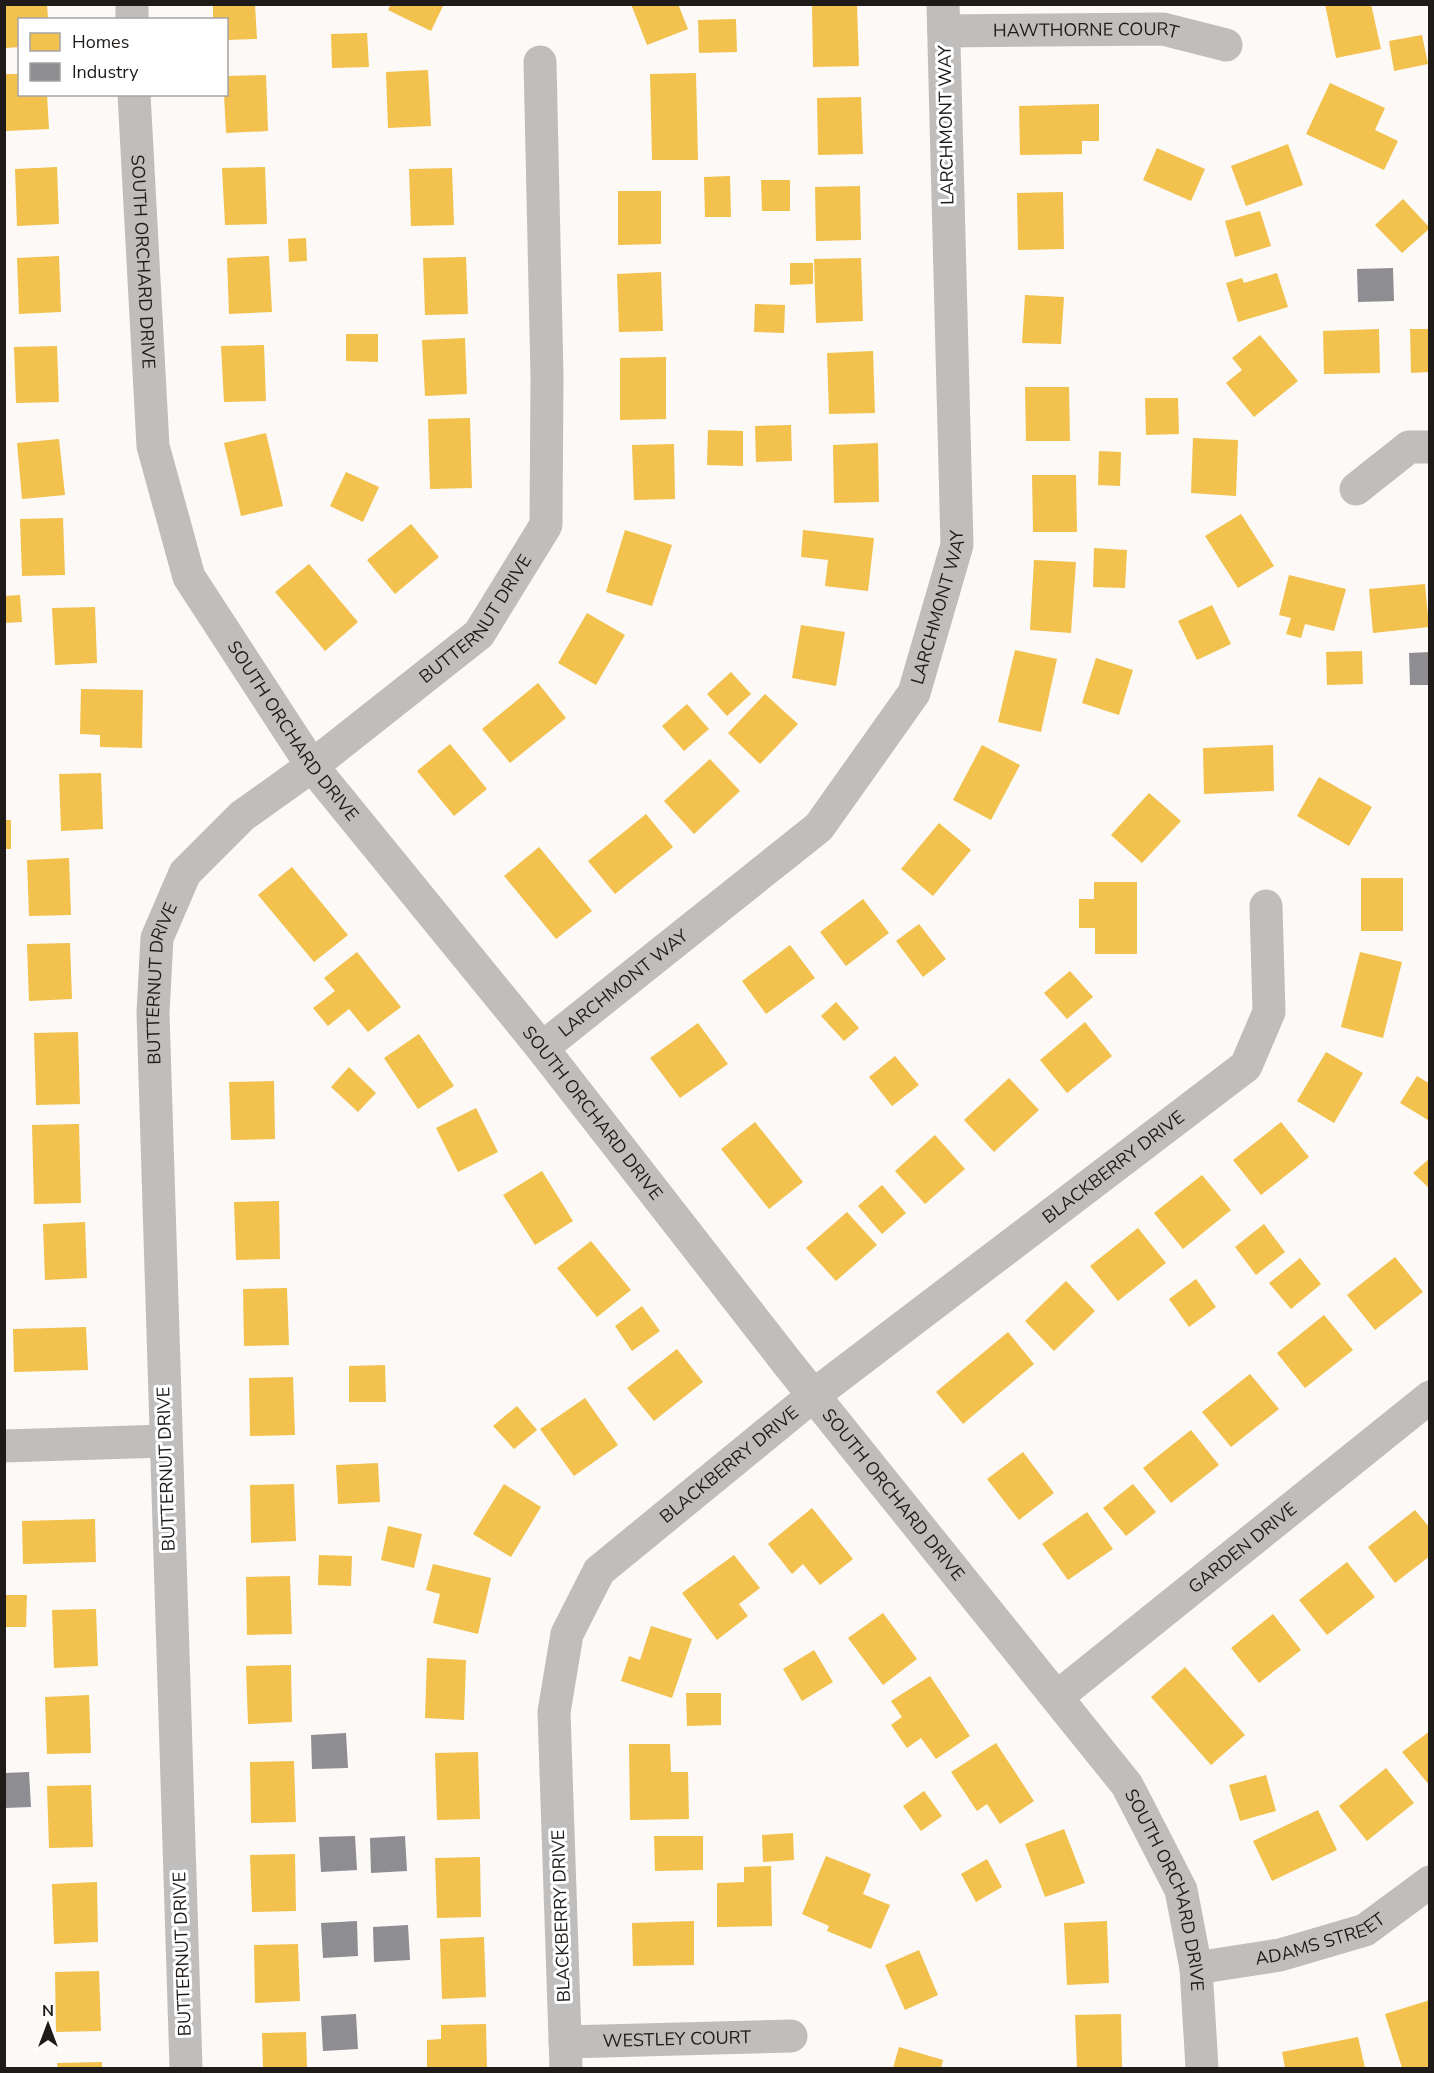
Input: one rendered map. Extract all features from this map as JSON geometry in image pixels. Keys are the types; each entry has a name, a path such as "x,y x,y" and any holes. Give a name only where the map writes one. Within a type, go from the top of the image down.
{"street":[{"name":"HAWTHORNE COURT","path":"944,18 1163,29 1226,45"},
{"name":"LARCHMONT WAY","path":"542,1048 819,827 914,693 957,546 944,18"},
{"name":"BUTTERNUT DRIVE","path":"186,2068 153,1013 157,938 185,873 242,816 312,765 479,634 546,525 547,376 540,62"},
{"name":"SOUTH ORCHARD DRIVE","path":"134,96 153,434 156,457 189,577 312,765 542,1048 814,1395 1127,1785 1181,1890 1196,1968 1202,2068"},
{"path":"1356,489 1409,447 1430,447"},
{"name":"BLACKBERRY DRIVE","path":"565,2055 554,1712 567,1634 599,1571 814,1395 1246,1066 1269,1012 1266,906"},
{"name":"GARDEN DRIVE","path":"1057,1696 1430,1397"},
{"path":"4,1446 165,1441"},
{"name":"ADAMS STREET","path":"1196,1968 1280,1954 1365,1930 1430,1882"},
{"name":"WESTLEY COURT","path":"565,2055 791,2036"}],"building: Homes":[{"path":"5,4 47,4 48,18 18,18 18,47 6,48"},
{"path":"213,4 255,4 257,39 228,40 228,18 213,18"},
{"path":"391,4 444,4 431,31 388,10"},
{"path":"631,4 678,4 688,29 647,45"},
{"path":"1325,4 1371,4 1381,49 1336,58"},
{"path":"857,5 859,66 813,67 812,6"},
{"path":"736,19 737,52 699,53 698,20"},
{"path":"367,33 369,67 332,68 331,34"},
{"path":"1422,35 1428,64 1394,71 1389,41"},
{"path":"428,70 431,126 388,128 386,72"},
{"path":"696,73 698,160 652,160 650,74"},
{"path":"4,74 18,74 18,96 47,96 49,129 6,131"},
{"path":"266,75 268,131 226,133 224,96 228,96 228,76"},
{"path":"1330,83 1385,108 1375,130 1398,141 1384,170 1306,134"},
{"path":"861,97 863,154 818,155 817,98"},
{"path":"1099,104 1099,141 1082,141 1082,154 1020,155 1019,106"},
{"path":"1288,144 1303,185 1246,206 1231,166"},
{"path":"1157,148 1205,169 1191,201 1143,180"},
{"path":"57,167 59,224 17,226 15,169"},
{"path":"265,167 267,224 225,225 222,168"},
{"path":"452,168 454,225 411,226 409,169"},
{"path":"730,176 731,217 705,217 704,177"},
{"path":"761,180 790,180 790,211 762,211"},
{"path":"860,186 861,240 816,241 815,187"},
{"path":"618,191 661,191 661,244 618,245"},
{"path":"1063,192 1064,249 1018,250 1017,193"},
{"path":"1403,199 1430,228 1402,253 1375,225"},
{"path":"1260,211 1271,246 1235,257 1225,221"},
{"path":"306,238 307,261 289,262 288,239"},
{"path":"59,256 61,312 19,314 17,258"},
{"path":"269,256 272,312 229,314 227,258"},
{"path":"466,257 468,314 425,315 423,258"},
{"path":"861,258 863,321 816,323 814,259"},
{"path":"790,263 813,263 813,284 790,285"},
{"path":"661,272 663,331 619,332 617,274"},
{"path":"1277,273 1288,307 1238,322 1226,283 1242,278 1244,283"},
{"path":"1025,295 1064,297 1061,344 1022,343"},
{"path":"755,304 785,305 784,333 754,332"},
{"path":"1379,329 1380,373 1324,374 1323,331"},
{"path":"1410,329 1430,329 1430,372 1411,373"},
{"path":"346,334 378,334 378,362 346,361"},
{"path":"1260,335 1298,381 1254,417 1226,383 1242,370 1232,358"},
{"path":"465,338 467,394 425,396 422,340"},
{"path":"264,345 266,401 224,402 221,346"},
{"path":"57,346 59,402 16,403 14,347"},
{"path":"873,351 875,413 829,414 827,353"},
{"path":"666,357 666,419 620,420 620,358"},
{"path":"1025,387 1069,387 1070,441 1026,441"},
{"path":"1145,398 1178,398 1179,434 1146,435"},
{"path":"470,418 472,488 430,489 428,419"},
{"path":"791,425 792,461 756,462 755,426"},
{"path":"708,430 743,431 743,466 707,465"},
{"path":"266,433 283,506 241,516 224,443"},
{"path":"1193,438 1238,440 1236,496 1191,493"},
{"path":"59,439 65,495 22,499 17,443"},
{"path":"878,443 879,502 834,503 833,445"},
{"path":"674,444 675,499 634,500 632,445"},
{"path":"1099,451 1121,452 1120,486 1098,485"},
{"path":"346,472 379,487 363,522 330,506"},
{"path":"1032,475 1076,475 1077,532 1033,532"},
{"path":"1241,514 1274,566 1238,588 1205,536"},
{"path":"63,518 65,575 22,576 20,519"},
{"path":"411,524 439,557 395,594 367,560"},
{"path":"625,530 672,545 652,606 606,592"},
{"path":"803,530 874,538 868,591 825,586 828,560 801,557"},
{"path":"1094,548 1127,550 1125,588 1093,587"},
{"path":"1034,560 1076,562 1071,633 1030,630"},
{"path":"309,564 358,622 325,651 275,592"},
{"path":"1289,575 1346,589 1334,631 1305,624 1301,638 1286,634 1291,618 1279,615"},
{"path":"1425,584 1429,627 1373,633 1369,589"},
{"path":"20,595 22,622 4,623 4,596"},
{"path":"1212,605 1231,644 1197,660 1178,621"},
{"path":"95,607 97,663 55,665 52,608"},
{"path":"587,613 625,635 596,685 558,663"},
{"path":"801,625 845,632 836,686 792,678"},
{"path":"1015,650 1057,659 1041,732 998,722"},
{"path":"1362,651 1363,684 1327,685 1326,652"},
{"path":"1096,658 1133,670 1119,715 1082,703"},
{"path":"731,672 751,694 727,716 707,694"},
{"path":"538,683 566,718 510,763 482,729"},
{"path":"81,689 143,690 142,748 100,747 100,735 80,734"},
{"path":"765,694 798,724 760,764 728,733"},
{"path":"687,704 709,729 684,751 662,726"},
{"path":"450,744 487,789 454,816 417,771"},
{"path":"982,745 1020,765 991,820 953,800"},
{"path":"1273,745 1274,791 1204,794 1203,748"},
{"path":"710,759 740,791 694,834 664,801"},
{"path":"101,773 103,829 61,831 59,774"},
{"path":"1319,777 1372,807 1349,846 1297,816"},
{"path":"1149,793 1181,821 1142,863 1111,835"},
{"path":"646,814 673,847 615,894 588,861"},
{"path":"4,820 11,820 11,849 4,849"},
{"path":"939,823 971,850 933,896 901,869"},
{"path":"539,847 592,911 556,939 504,876"},
{"path":"69,858 71,915 29,916 27,860"},
{"path":"292,867 348,935 314,962 258,895"},
{"path":"1361,878 1403,878 1403,931 1361,931"},
{"path":"1094,882 1137,882 1137,954 1095,954 1095,928 1079,928 1079,899 1094,899"},
{"path":"863,899 889,933 846,966 820,932"},
{"path":"919,924 946,959 923,977 896,941"},
{"path":"70,943 72,999 29,1001 27,944"},
{"path":"790,945 815,978 766,1014 742,981"},
{"path":"357,952 401,1007 368,1032 349,1009 328,1026 313,1008 335,991 324,978"},
{"path":"1360,952 1402,962 1383,1038 1341,1027"},
{"path":"1070,971 1093,997 1067,1019 1044,993"},
{"path":"836,1002 859,1028 844,1041 821,1016"},
{"path":"1085,1022 1112,1056 1067,1093 1040,1060"},
{"path":"698,1023 728,1064 680,1098 650,1058"},
{"path":"78,1032 80,1104 36,1105 34,1033"},
{"path":"419,1034 454,1086 418,1109 384,1058"},
{"path":"1326,1052 1363,1073 1334,1123 1297,1101"},
{"path":"895,1056 919,1085 892,1106 869,1077"},
{"path":"349,1067 376,1093 358,1112 331,1087"},
{"path":"1417,1076 1430,1084 1428,1120 1400,1103"},
{"path":"1009,1078 1039,1110 994,1152 964,1120"},
{"path":"274,1081 275,1139 231,1140 229,1082"},
{"path":"476,1108 498,1152 458,1172 436,1128"},
{"path":"755,1122 803,1182 769,1209 721,1149"},
{"path":"1281,1122 1309,1157 1261,1195 1233,1160"},
{"path":"79,1124 81,1203 34,1204 32,1125"},
{"path":"935,1135 965,1169 925,1204 895,1171"},
{"path":"1430,1158 1430,1189 1413,1173"},
{"path":"542,1171 573,1221 535,1245 503,1195"},
{"path":"1202,1175 1231,1210 1183,1249 1154,1213"},
{"path":"882,1185 906,1213 882,1234 858,1206"},
{"path":"279,1201 280,1259 236,1260 234,1202"},
{"path":"847,1212 877,1245 836,1281 806,1248"},
{"path":"85,1222 87,1278 45,1280 43,1224"},
{"path":"1264,1224 1285,1252 1256,1275 1235,1247"},
{"path":"1138,1228 1166,1263 1118,1301 1090,1266"},
{"path":"591,1241 631,1290 597,1317 557,1268"},
{"path":"1395,1257 1423,1292 1375,1330 1347,1295"},
{"path":"1300,1258 1321,1284 1291,1309 1269,1283"},
{"path":"1196,1279 1216,1307 1189,1327 1169,1299"},
{"path":"1066,1281 1095,1311 1054,1351 1025,1321"},
{"path":"287,1288 289,1345 244,1346 243,1289"},
{"path":"642,1306 660,1331 632,1351 615,1326"},
{"path":"1324,1315 1353,1350 1305,1388 1277,1353"},
{"path":"86,1327 88,1370 14,1372 13,1329"},
{"path":"1008,1332 1034,1364 963,1424 936,1392"},
{"path":"677,1349 703,1382 654,1421 627,1388"},
{"path":"385,1365 386,1402 349,1402 349,1366"},
{"path":"1250,1374 1279,1409 1231,1447 1202,1412"},
{"path":"293,1377 295,1435 250,1436 249,1378"},
{"path":"585,1398 618,1445 574,1476 540,1429"},
{"path":"517,1406 537,1430 514,1449 493,1426"},
{"path":"1191,1430 1219,1465 1171,1503 1143,1468"},
{"path":"1023,1452 1054,1493 1019,1520 987,1479"},
{"path":"378,1463 380,1502 338,1504 336,1465"},
{"path":"294,1484 296,1541 251,1543 250,1485"},
{"path":"504,1484 541,1507 511,1557 473,1534"},
{"path":"1133,1484 1156,1512 1126,1536 1103,1508"},
{"path":"812,1508 853,1559 820,1585 803,1564 792,1574 768,1544"},
{"path":"1415,1510 1430,1528 1430,1556 1395,1583 1368,1547"},
{"path":"1087,1512 1113,1549 1068,1580 1042,1544"},
{"path":"95,1519 96,1562 23,1564 22,1521"},
{"path":"388,1526 422,1534 414,1568 381,1560"},
{"path":"319,1555 352,1556 351,1586 318,1585"},
{"path":"734,1555 760,1588 739,1604 748,1616 717,1640 682,1593"},
{"path":"1347,1562 1375,1597 1327,1635 1299,1600"},
{"path":"433,1564 491,1578 478,1634 433,1623 440,1594 426,1590"},
{"path":"290,1576 292,1634 247,1635 246,1577"},
{"path":"5,1595 27,1595 26,1627 4,1627"},
{"path":"96,1609 98,1666 54,1668 52,1610"},
{"path":"883,1613 917,1659 883,1685 848,1638"},
{"path":"1273,1614 1301,1650 1259,1683 1231,1648"},
{"path":"651,1626 692,1639 672,1698 621,1681 629,1656 640,1660"},
{"path":"814,1650 833,1682 802,1701 783,1669"},
{"path":"427,1658 466,1660 464,1720 425,1718"},
{"path":"291,1665 292,1722 248,1724 246,1666"},
{"path":"1185,1667 1245,1735 1211,1765 1151,1697"},
{"path":"930,1676 970,1736 936,1759 921,1738 907,1748 891,1725 902,1717 891,1701"},
{"path":"686,1693 721,1693 721,1725 687,1726"},
{"path":"89,1695 91,1753 47,1754 45,1697"},
{"path":"1430,1731 1430,1786 1402,1752"},
{"path":"996,1743 1034,1801 1000,1824 987,1804 977,1811 951,1772"},
{"path":"629,1744 670,1744 671,1772 688,1772 689,1819 630,1820"},
{"path":"478,1752 480,1819 437,1820 435,1753"},
{"path":"294,1761 296,1822 251,1823 250,1762"},
{"path":"1386,1768 1414,1803 1367,1841 1339,1806"},
{"path":"1266,1775 1276,1811 1240,1821 1229,1785"},
{"path":"91,1785 93,1847 49,1848 47,1786"},
{"path":"924,1791 942,1816 921,1831 903,1806"},
{"path":"1318,1810 1337,1850 1272,1881 1253,1841"},
{"path":"1064,1829 1085,1883 1045,1897 1025,1844"},
{"path":"793,1833 794,1860 763,1862 762,1835"},
{"path":"654,1836 703,1836 703,1870 655,1871"},
{"path":"295,1854 296,1911 252,1912 250,1855"},
{"path":"826,1856 871,1874 863,1894 890,1905 871,1949 827,1931 829,1926 802,1914"},
{"path":"480,1857 481,1917 437,1918 435,1858"},
{"path":"987,1859 1002,1887 976,1902 961,1874"},
{"path":"771,1866 772,1926 717,1927 717,1883 744,1882 744,1867"},
{"path":"97,1882 98,1942 54,1944 52,1884"},
{"path":"694,1921 694,1965 633,1966 632,1923"},
{"path":"1107,1921 1109,1983 1067,1985 1064,1923"},
{"path":"484,1937 486,1997 442,1999 440,1939"},
{"path":"298,1944 300,2001 255,2003 254,1945"},
{"path":"919,1950 938,1995 905,2010 885,1965"},
{"path":"99,1971 101,2031 56,2032 55,1972"},
{"path":"1430,2000 1430,2068 1402,2068 1385,2014"},
{"path":"1121,2014 1122,2068 1077,2068 1075,2015"},
{"path":"486,2024 487,2068 427,2068 427,2040 441,2039 441,2025"},
{"path":"306,2032 307,2068 263,2068 262,2033"},
{"path":"1358,2037 1365,2068 1285,2068 1282,2052"},
{"path":"899,2047 943,2060 941,2068 893,2068"},
{"path":"102,2062 102,2068 58,2068 57,2063"}],"building: Industry":[{"path":"1393,268 1394,301 1358,302 1357,269"},
{"path":"1430,652 1430,685 1410,685 1409,653"},
{"path":"346,1733 348,1768 312,1769 311,1735"},
{"path":"29,1772 31,1807 4,1808 4,1773"},
{"path":"355,1836 357,1870 321,1872 319,1837"},
{"path":"405,1836 407,1871 371,1873 370,1838"},
{"path":"357,1921 358,1956 323,1958 321,1923"},
{"path":"408,1925 410,1960 374,1962 373,1927"},
{"path":"356,2014 358,2049 323,2051 321,2016"}]}
